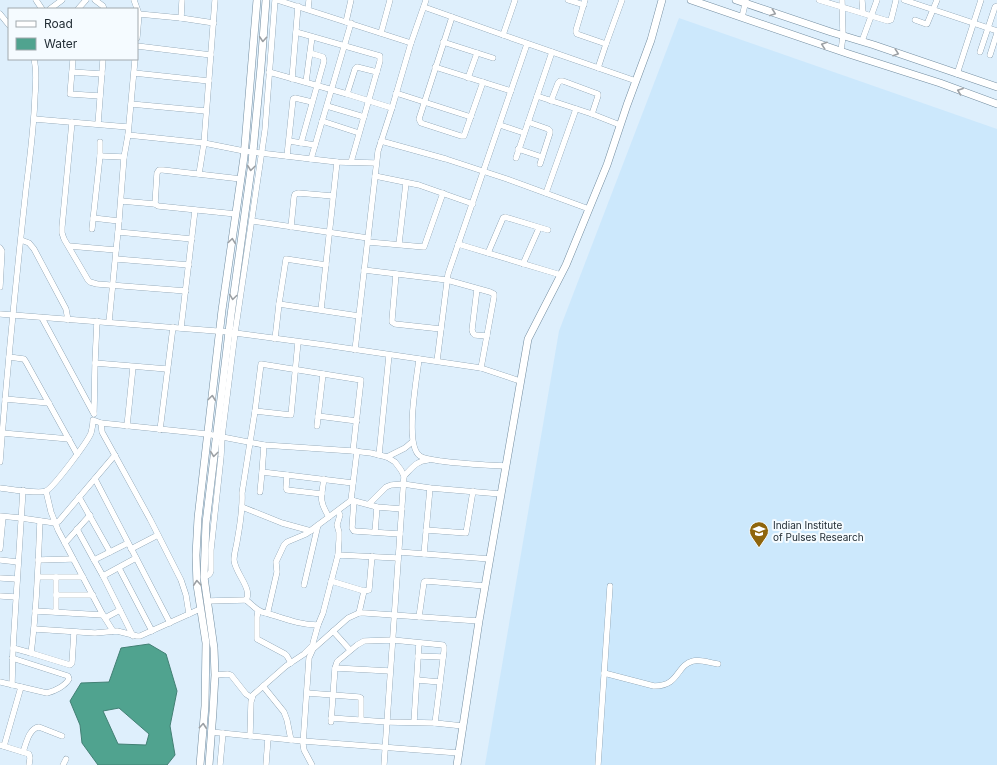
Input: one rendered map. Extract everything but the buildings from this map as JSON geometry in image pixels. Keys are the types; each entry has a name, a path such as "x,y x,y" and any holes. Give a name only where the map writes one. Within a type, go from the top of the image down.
{"street":[{"path":"51,8 62,0"},
{"path":"79,8 86,0"},
{"path":"95,0 104,8"},
{"path":"181,18 182,0"},
{"path":"199,174 204,143 215,0"},
{"path":"200,765 205,706 206,643 197,585 196,555 198,518 220,331 241,179 254,49 257,0"},
{"path":"209,765 214,711 215,675 214,648 204,577 206,523 219,436 253,151 262,67 266,0"},
{"path":"232,333 252,221 265,130 276,0 411,43"},
{"path":"308,9 309,0"},
{"path":"311,159 344,46 349,23 351,0"},
{"path":"381,33 390,0"},
{"path":"355,350 378,150 426,0"},
{"path":"503,35 515,0"},
{"path":"568,0 585,2 576,30 577,34 606,44"},
{"path":"598,68 622,0"},
{"path":"457,765 479,620 528,339 566,265 607,165 651,40 662,0"},
{"path":"691,0 940,83 997,104"},
{"path":"736,0 746,1 782,16 862,41 997,87"},
{"path":"819,0 888,22 891,20 896,0"},
{"path":"841,51 843,36 842,0"},
{"path":"862,0 863,13"},
{"path":"862,41 877,0"},
{"path":"904,0 919,2 933,10 997,32 990,55"},
{"path":"915,20 927,24 937,0"},
{"path":"957,74 981,0"},
{"path":"742,17 746,1"},
{"path":"292,79 298,6"},
{"path":"980,52 995,7 997,6"},
{"path":"424,7 636,81"},
{"path":"0,14 8,24"},
{"path":"138,26 139,14 214,23"},
{"path":"452,17 419,119 421,123 464,136 483,82"},
{"path":"296,32 380,56 369,101 350,162"},
{"path":"306,82 312,36"},
{"path":"443,42 493,58"},
{"path":"437,361 448,274 527,44"},
{"path":"138,46 211,55"},
{"path":"516,158 552,52"},
{"path":"301,143 324,58 310,53"},
{"path":"468,78 477,53"},
{"path":"0,462 4,397 34,119 36,73 34,60"},
{"path":"73,60 70,94 100,96"},
{"path":"98,124 103,60"},
{"path":"109,322 116,259 124,157 128,135 135,60"},
{"path":"347,94 356,67 376,72"},
{"path":"435,68 511,91"},
{"path":"72,72 102,74"},
{"path":"269,72 392,108"},
{"path":"134,73 209,81"},
{"path":"551,101 558,83 563,81 598,94 592,114"},
{"path":"396,93 471,117"},
{"path":"537,96 620,125"},
{"path":"287,156 293,99 295,98 312,102"},
{"path":"131,104 206,111"},
{"path":"326,106 364,116"},
{"path":"546,193 576,109"},
{"path":"34,119 128,127"},
{"path":"322,121 359,132"},
{"path":"72,122 62,234 88,280 97,284 186,291"},
{"path":"528,122 550,131 540,164"},
{"path":"500,125 524,133"},
{"path":"128,135 204,143 244,150 337,162 376,163"},
{"path":"289,141 315,145"},
{"path":"381,141 484,171 589,209"},
{"path":"92,229 100,156 100,142"},
{"path":"518,149 542,157"},
{"path":"100,156 124,157"},
{"path":"321,310 337,162"},
{"path":"154,204 157,173 159,170 241,179"},
{"path":"375,176 419,185 472,204"},
{"path":"399,244 406,183"},
{"path":"252,221 329,232 368,240 424,247 442,193"},
{"path":"291,227 295,194 333,196"},
{"path":"121,201 236,214"},
{"path":"181,328 195,210"},
{"path":"488,253 503,218 505,217 548,230"},
{"path":"93,218 119,221"},
{"path":"523,264 539,228"},
{"path":"118,232 192,238"},
{"path":"21,240 29,244 34,249 66,309 68,320"},
{"path":"458,244 561,275"},
{"path":"68,246 116,250"},
{"path":"0,248 2,251 0,287"},
{"path":"116,259 189,265"},
{"path":"274,339 286,259 326,265"},
{"path":"364,270 447,280 494,294 481,368"},
{"path":"396,274 392,322 395,324 441,329"},
{"path":"477,289 473,333 475,335 487,336"},
{"path":"279,304 359,316"},
{"path":"0,314 220,331 481,368 520,381"},
{"path":"42,318 94,414"},
{"path":"0,488 38,492 46,491 62,474 91,433 94,414 97,321"},
{"path":"160,430 173,327"},
{"path":"255,410 291,415 298,342"},
{"path":"378,455 390,355"},
{"path":"9,357 25,360 77,454"},
{"path":"419,359 412,422 412,442 415,451 420,456 430,459 456,463 506,466"},
{"path":"96,363 167,369"},
{"path":"246,600 248,598 248,592 235,565 234,558 261,364 362,380 357,421 352,528 354,531 400,534"},
{"path":"127,426 134,367"},
{"path":"317,426 323,374"},
{"path":"4,397 48,403"},
{"path":"318,416 357,421"},
{"path":"93,420 127,426 207,434 264,445 355,451 387,457 395,462 404,476 404,484 384,765"},
{"path":"101,422 102,432 184,587 189,614"},
{"path":"2,433 69,439"},
{"path":"387,457 405,448 412,442"},
{"path":"260,492 264,445"},
{"path":"0,549 2,517 54,523 61,519 115,455"},
{"path":"404,476 420,461 430,459"},
{"path":"262,472 353,483"},
{"path":"287,475 287,490 322,494"},
{"path":"95,479 170,623"},
{"path":"324,479 321,501 329,517"},
{"path":"369,504 386,487 404,484 430,488 501,494"},
{"path":"424,554 430,488"},
{"path":"12,685 12,648 23,490"},
{"path":"46,491 54,523 113,631"},
{"path":"426,530 466,533 472,491"},
{"path":"79,497 110,552"},
{"path":"266,613 269,608 276,572 276,562 287,542 311,531 338,510 353,501 377,507 402,509"},
{"path":"242,507 286,524 311,531"},
{"path":"375,532 377,507"},
{"path":"312,765 304,750 303,741 309,658 318,625 324,613 338,555 340,540 337,525 340,515 338,510"},
{"path":"64,543 90,515"},
{"path":"30,653 34,629 38,577 40,521"},
{"path":"304,586 318,525"},
{"path":"77,529 103,576 133,636"},
{"path":"131,549 158,536"},
{"path":"94,560 128,543"},
{"path":"338,555 372,556 424,554 490,559"},
{"path":"332,581 364,591 368,590 372,556"},
{"path":"103,576 136,558"},
{"path":"38,560 73,559"},
{"path":"0,560 18,562"},
{"path":"119,568 152,631"},
{"path":"38,577 83,577"},
{"path":"56,577 56,612"},
{"path":"0,578 17,579"},
{"path":"419,617 424,582 426,581 485,586"},
{"path":"598,765 610,586"},
{"path":"359,613 364,591"},
{"path":"56,595 93,595"},
{"path":"0,596 16,597"},
{"path":"207,601 246,600 258,611 305,624 318,625"},
{"path":"34,629 95,634 113,631 124,632 133,636 140,636 200,609"},
{"path":"35,611 104,616 120,610"},
{"path":"258,611 257,639 285,654 291,663"},
{"path":"250,736 252,698 254,694 348,618 359,613 479,620"},
{"path":"333,631 350,650"},
{"path":"12,648 71,665 74,632"},
{"path":"435,723 444,651 443,645 393,640 364,641 360,642 337,662 335,668 331,720 414,722 463,726"},
{"path":"414,722 419,643"},
{"path":"418,656 443,657"},
{"path":"0,682 48,693 66,684 69,679 68,676 12,658"},
{"path":"604,673 654,686 662,686 671,682 682,668 690,662 697,661 718,664"},
{"path":"335,668 390,671"},
{"path":"215,675 231,675 246,694 252,698"},
{"path":"417,680 440,682"},
{"path":"262,686 284,712 291,740"},
{"path":"21,687 2,746 29,754 29,765"},
{"path":"307,693 359,697 361,720"},
{"path":"23,752 30,734 36,727 62,736"},
{"path":"211,732 385,748 459,753"},
{"path":"220,765 223,733"},
{"path":"266,765 268,738"},
{"path":"63,765 66,759"}],"shaded area":[{"name":"Indian Institute of Pulses Research","path":"679,18 997,129 997,765 485,765 559,331"}],"water":[{"path":"149,644 166,654 177,691 170,726 175,755 167,765 98,765 82,743 80,725 70,701 81,683 109,682 121,648","holes":["119,708 149,734 146,745 118,744 103,711"]}],"place":[{"name":"Indian Institute of Pulses Research","path":"759,548"}]}
